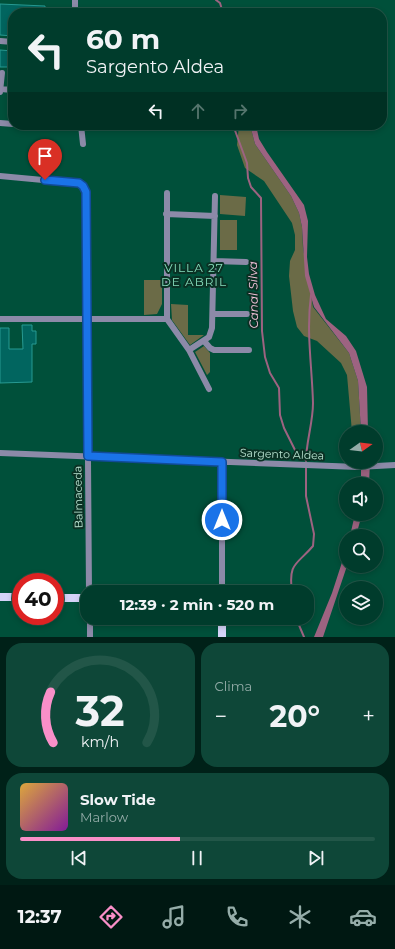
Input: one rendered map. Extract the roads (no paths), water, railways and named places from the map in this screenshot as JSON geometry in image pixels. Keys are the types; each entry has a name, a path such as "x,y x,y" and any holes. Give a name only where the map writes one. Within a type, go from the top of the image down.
{"main road":[{"path":"0,597 12,597"},
{"path":"64,598 80,598"},
{"path":"222,625 222,637"}],"street":[{"path":"0,92 2,74"},
{"path":"81,130 83,144"},
{"name":"Balmaceda","path":"0,176 76,183 83,186 86,196 89,585"},
{"path":"166,193 167,319 189,350 209,389"},
{"path":"189,350 209,337 212,328 215,196"},
{"path":"166,214 215,216"},
{"path":"214,261 246,262"},
{"path":"213,314 247,314"},
{"path":"0,319 167,319"},
{"path":"204,341 214,350 250,350"},
{"name":"Sargento Aldea","path":"0,453 358,467 395,465"},
{"path":"222,462 222,585"},
{"path":"90,625 90,637"}],"waterway":[{"name":"Canal Silva","path":"216,0 220,3 222,8"},
{"name":"Canal Silva","path":"235,130 247,163 248,178 251,187 261,198 262,331 265,357 270,373 279,388 280,415 284,428 297,454 306,460"},
{"name":"Canal Silva","path":"306,461 313,403 309,336 311,295"},
{"name":"Canal Silva","path":"291,585 291,575 295,565 313,546 314,534 306,496 306,466"},
{"name":"Canal Silva","path":"299,625 304,637"}],"district":[{"name":"VILLA 27 DE ABRIL","path":"194,274"}]}
